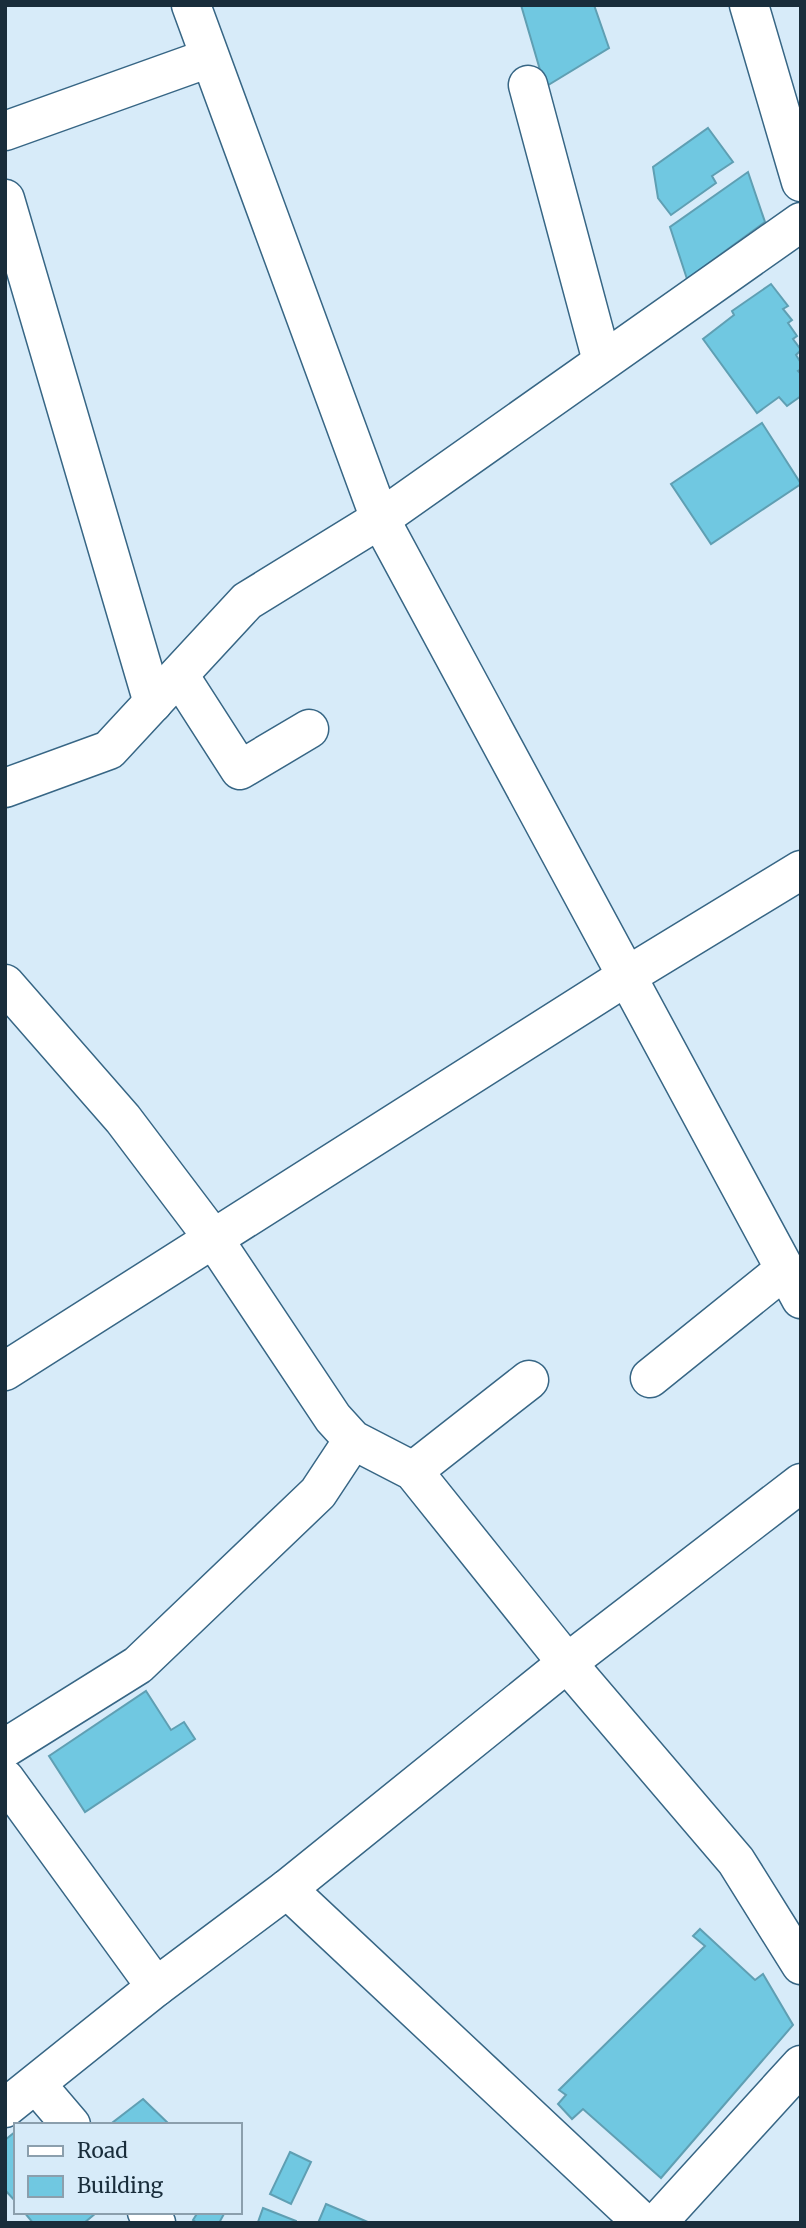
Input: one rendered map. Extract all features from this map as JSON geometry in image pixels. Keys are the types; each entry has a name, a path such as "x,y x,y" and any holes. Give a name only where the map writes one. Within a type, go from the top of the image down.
{"street":[{"path":"191,5 380,519 792,1285 650,1378"},
{"path":"749,5 801,182"},
{"path":"5,131 209,58"},
{"path":"528,85 603,361"},
{"path":"5,199 153,703"},
{"path":"5,788 110,750 247,601 380,519 801,222"},
{"path":"179,674 240,770 309,729"},
{"path":"5,1371 627,976 801,870"},
{"path":"5,984 123,1119 212,1238 332,1418 353,1440 413,1471 568,1664 736,1861 801,1965"},
{"path":"413,1471 529,1380"},
{"path":"5,1748 138,1664 318,1493 353,1440"},
{"path":"5,2108 801,1483"},
{"path":"5,1779 156,1987"},
{"path":"287,1889 643,2223"},
{"path":"657,2223 801,2065"},
{"path":"36,2084 69,2123"}],"building":[{"path":"521,5 594,5 609,48 545,87"},
{"path":"708,128 733,162 712,176 716,183 671,215 658,198 653,167"},
{"path":"748,172 765,222 687,279 670,227"},
{"path":"771,284 788,306 783,309 792,320 788,323 797,336 793,339 801,350 796,355 801,363 801,369 798,371 801,374 801,396 787,406 779,397 757,413 703,339 734,315 732,311"},
{"path":"762,423 801,484 711,544 671,484"},
{"path":"146,1691 171,1730 184,1722 195,1739 85,1812 49,1756"},
{"path":"700,1929 755,1980 763,1974 793,2025 661,2178 583,2109 572,2119 558,2104 566,2095 559,2090 705,1946 693,1936"},
{"path":"143,2099 168,2123 112,2123"},
{"path":"14,2133 14,2200 5,2190 5,2140"},
{"path":"290,2152 311,2162 291,2204 270,2194"},
{"path":"326,2204 370,2223 318,2223"},
{"path":"263,2208 296,2221 296,2223 258,2222"},
{"path":"26,2214 95,2214 84,2223 33,2223"},
{"path":"197,2214 224,2214 219,2223 197,2223 193,2220"}]}
